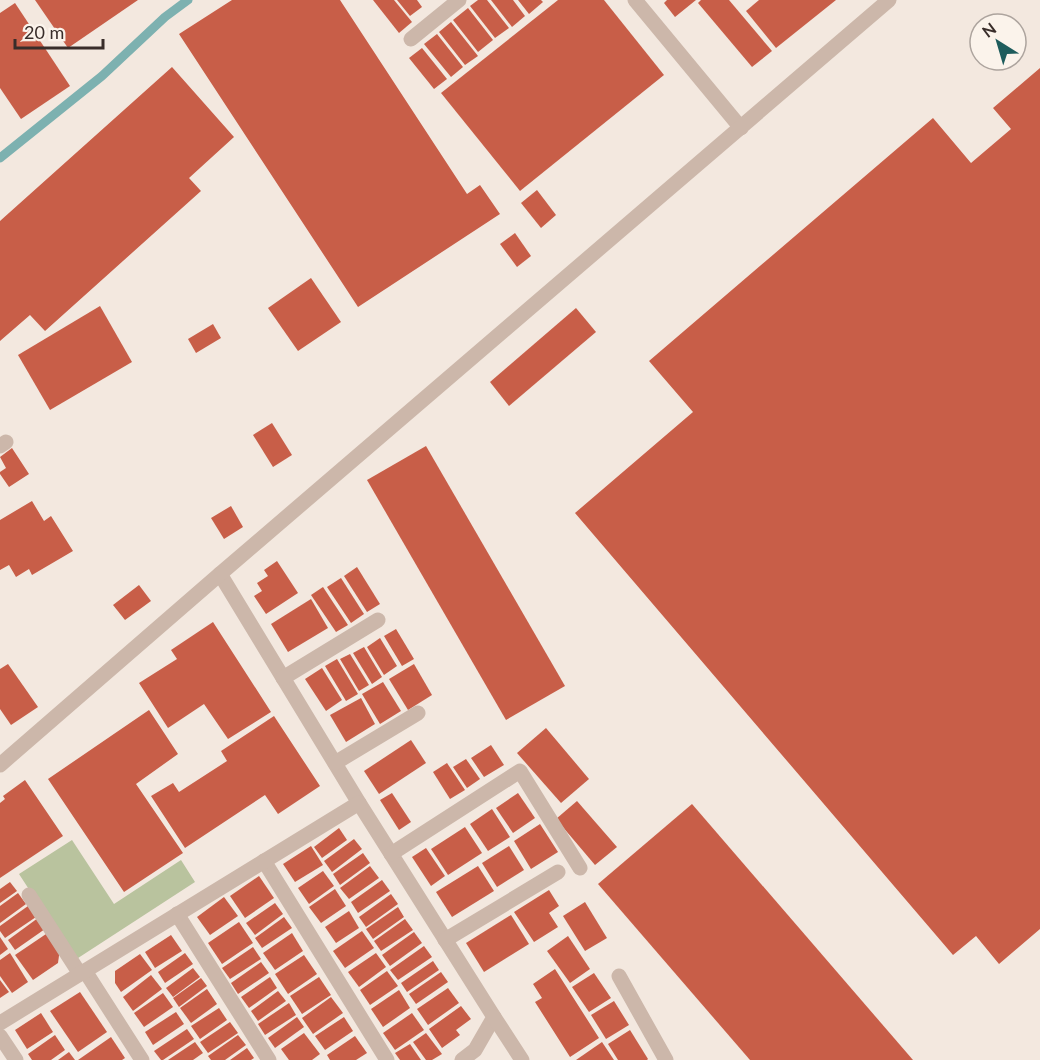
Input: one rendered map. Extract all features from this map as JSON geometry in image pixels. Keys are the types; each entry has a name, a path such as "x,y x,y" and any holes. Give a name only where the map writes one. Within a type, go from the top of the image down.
{"street":[{"path":"411,39 459,0"},
{"path":"635,0 741,128"},
{"path":"0,765 889,0"},
{"path":"220,574 359,803 522,1060"},
{"path":"283,678 378,620"},
{"path":"335,763 418,713"},
{"path":"391,854 520,771 580,868"},
{"path":"0,1023 359,803"},
{"path":"264,861 387,1060"},
{"path":"445,940 558,872"},
{"path":"28,895 142,1060"},
{"path":"177,914 269,1060"},
{"path":"619,976 666,1060"},
{"path":"462,1060 475,1050 494,1017"},
{"path":"0,1036 16,1060"}],"green space":[{"path":"72,840 114,904 181,860 195,882 75,960 19,874"}],"building":[{"path":"35,0 138,0 68,48"},
{"path":"232,0 340,0 467,194 480,185 500,214 358,307 179,34"},
{"path":"373,0 394,0 412,22 399,33"},
{"path":"397,0 417,0 422,7 410,16"},
{"path":"478,0 487,0 509,28 495,38 470,6"},
{"path":"491,0 513,0 525,16 512,27"},
{"path":"518,0 541,0 543,2 529,14"},
{"path":"558,0 604,0 664,75 520,191 441,93"},
{"path":"667,0 696,0 675,17 664,3"},
{"path":"701,0 729,0 772,51 752,67 698,3"},
{"path":"759,0 836,0 776,48 746,11"},
{"path":"15,3 70,86 21,119 0,88 0,13"},
{"path":"468,8 493,40 478,52 453,20"},
{"path":"451,22 478,56 465,65 439,32"},
{"path":"437,34 463,67 451,77 424,44"},
{"path":"422,48 447,79 434,89 409,58"},
{"path":"172,67 234,137 189,178 201,191 45,331 30,315 0,341 0,221"},
{"path":"1040,68 1040,929 999,964 976,936 953,955 575,513 693,412 649,361 933,118 971,163 1011,129 993,108"},
{"path":"537,190 556,215 541,228 521,203"},
{"path":"515,233 531,256 517,267 500,244"},
{"path":"311,278 341,322 298,351 268,308"},
{"path":"100,306 132,362 50,410 18,355"},
{"path":"576,308 596,332 509,406 490,382"},
{"path":"213,324 221,338 196,353 188,339"},
{"path":"272,423 292,455 273,467 253,435"},
{"path":"426,446 565,686 506,720 367,480"},
{"path":"12,448 29,474 9,487 0,474 6,468 0,457"},
{"path":"32,501 44,521 51,516 73,551 32,575 29,569 16,577 9,565 0,570 0,520"},
{"path":"231,506 243,527 224,539 211,518"},
{"path":"277,561 298,593 266,614 254,596 262,591 257,583 268,576 264,570"},
{"path":"357,567 380,604 367,612 344,576"},
{"path":"341,578 364,614 351,623 327,587"},
{"path":"139,585 151,601 125,620 113,605"},
{"path":"323,587 348,625 336,632 311,595"},
{"path":"311,599 328,628 288,652 271,624"},
{"path":"213,622 271,712 228,739 204,704 168,728 139,683 177,659 171,650"},
{"path":"396,629 414,659 402,666 384,636"},
{"path":"380,638 397,666 384,675 367,647"},
{"path":"364,647 382,677 372,684 353,653"},
{"path":"350,654 369,685 359,691 340,659"},
{"path":"337,659 358,694 346,701 325,666"},
{"path":"8,664 38,707 11,725 0,709 0,669"},
{"path":"414,664 432,695 408,710 389,679"},
{"path":"322,668 342,700 326,711 305,679"},
{"path":"383,682 401,711 380,724 362,694"},
{"path":"361,698 375,724 346,742 330,715"},
{"path":"149,710 178,754 136,784 183,853 124,892 48,779"},
{"path":"274,716 320,786 278,814 265,795 185,848 151,796 173,783 179,792 227,761 221,751"},
{"path":"546,728 589,779 561,803 517,753"},
{"path":"411,740 426,763 379,794 364,771"},
{"path":"491,745 504,765 484,777 471,758"},
{"path":"466,759 480,779 467,788 453,767"},
{"path":"447,763 465,790 450,799 433,772"},
{"path":"25,780 63,836 0,878 0,803 5,799 3,796"},
{"path":"392,793 411,822 399,830 380,800"},
{"path":"518,793 535,818 513,833 496,808"},
{"path":"577,801 617,847 595,865 556,819"},
{"path":"692,804 913,1060 750,1060 598,884"},
{"path":"492,809 510,837 488,851 470,824"},
{"path":"540,824 558,852 531,869 514,841"},
{"path":"465,827 482,853 448,875 431,849"},
{"path":"339,828 347,840 322,858 314,847"},
{"path":"354,839 362,849 332,872 324,861"},
{"path":"311,846 323,865 295,882 283,864"},
{"path":"509,846 524,870 497,887 482,863"},
{"path":"426,848 445,876 431,886 412,857"},
{"path":"363,853 370,863 340,885 333,874"},
{"path":"370,866 379,878 349,899 340,888"},
{"path":"478,866 494,891 452,917 436,892"},
{"path":"323,871 334,886 309,904 298,888"},
{"path":"259,876 274,898 245,918 230,896"},
{"path":"382,880 390,891 358,913 351,902"},
{"path":"10,882 17,891 0,903 0,889"},
{"path":"335,889 346,906 321,923 309,907"},
{"path":"549,890 559,906 549,913 558,927 534,942 514,912"},
{"path":"18,893 26,904 0,923 0,906"},
{"path":"391,894 398,904 366,927 359,917"},
{"path":"224,897 238,916 210,935 197,917"},
{"path":"585,902 607,938 585,951 563,916"},
{"path":"275,903 283,914 255,935 246,923"},
{"path":"28,906 36,917 5,938 0,931 0,926"},
{"path":"398,907 404,917 373,939 366,929"},
{"path":"349,911 359,928 336,943 325,927"},
{"path":"511,915 529,944 484,972 466,943"},
{"path":"284,917 292,928 262,948 255,938"},
{"path":"38,918 45,929 15,950 8,940"},
{"path":"405,919 413,930 381,951 374,941"},
{"path":"239,922 253,943 222,964 208,943"},
{"path":"362,931 374,948 345,968 333,951"},
{"path":"49,932 60,948 58,963 33,980 15,955"},
{"path":"414,932 422,943 390,966 382,955"},
{"path":"292,933 303,951 275,970 263,953"},
{"path":"171,935 182,951 155,968 145,952"},
{"path":"568,936 590,969 570,983 547,951"},
{"path":"0,937 8,949 0,955"},
{"path":"424,946 432,957 398,980 390,970"},
{"path":"253,947 261,959 230,979 222,968"},
{"path":"10,953 28,982 12,993 0,976 0,960"},
{"path":"185,953 193,964 165,983 158,972"},
{"path":"376,953 386,967 359,987 348,972"},
{"path":"140,954 152,970 121,992 115,983 115,971"},
{"path":"304,955 317,974 288,994 275,974"},
{"path":"433,961 439,970 407,992 401,983"},
{"path":"261,962 269,973 238,994 231,983"},
{"path":"193,968 200,977 173,997 166,988"},
{"path":"555,969 599,1038 570,1057 535,1002 542,998 533,984"},
{"path":"387,971 398,986 370,1005 360,990"},
{"path":"441,972 448,982 416,1004 409,994"},
{"path":"594,973 611,998 589,1012 572,987"},
{"path":"151,975 162,989 133,1011 123,997"},
{"path":"270,977 277,988 249,1008 241,997"},
{"path":"319,977 331,995 302,1014 290,996"},
{"path":"201,978 207,986 179,1007 173,998"},
{"path":"0,980 9,992 0,998"},
{"path":"448,988 459,1003 428,1025 417,1009"},
{"path":"207,989 217,1004 191,1023 180,1008"},
{"path":"399,990 410,1008 383,1027 371,1009"},
{"path":"278,991 286,1001 258,1021 251,1011"},
{"path":"80,992 107,1032 78,1052 50,1011"},
{"path":"163,993 173,1007 144,1027 134,1013"},
{"path":"331,997 343,1013 313,1034 302,1018"},
{"path":"614,1001 629,1025 606,1039 591,1015"},
{"path":"289,1003 296,1015 265,1035 258,1024"},
{"path":"461,1006 471,1019 456,1030 460,1035 442,1048 429,1029"},
{"path":"219,1008 227,1020 200,1039 191,1026"},
{"path":"176,1012 184,1024 153,1045 145,1032"},
{"path":"41,1013 53,1032 27,1049 15,1030"},
{"path":"412,1013 424,1030 395,1050 383,1033"},
{"path":"297,1017 304,1027 275,1048 268,1038"},
{"path":"344,1017 353,1031 325,1050 315,1036"},
{"path":"230,1022 238,1033 208,1053 200,1042"},
{"path":"187,1029 194,1039 161,1060 154,1051"},
{"path":"630,1030 647,1060 618,1060 608,1044"},
{"path":"304,1033 320,1054 312,1060 289,1060 281,1049"},
{"path":"426,1033 442,1054 432,1060 426,1060 413,1042"},
{"path":"55,1035 65,1050 51,1060 32,1060 28,1054"},
{"path":"238,1035 246,1045 225,1060 211,1060 208,1056"},
{"path":"355,1036 367,1053 356,1060 330,1060 327,1055"},
{"path":"111,1037 125,1058 122,1060 78,1060"},
{"path":"195,1042 203,1053 193,1060 168,1060"},
{"path":"602,1042 614,1060 576,1060"},
{"path":"410,1044 421,1060 400,1060 395,1053"},
{"path":"247,1048 254,1058 230,1060"},
{"path":"69,1052 75,1060 58,1060"}],"waterway":[{"path":"0,158 102,76 165,17 188,0"}]}
